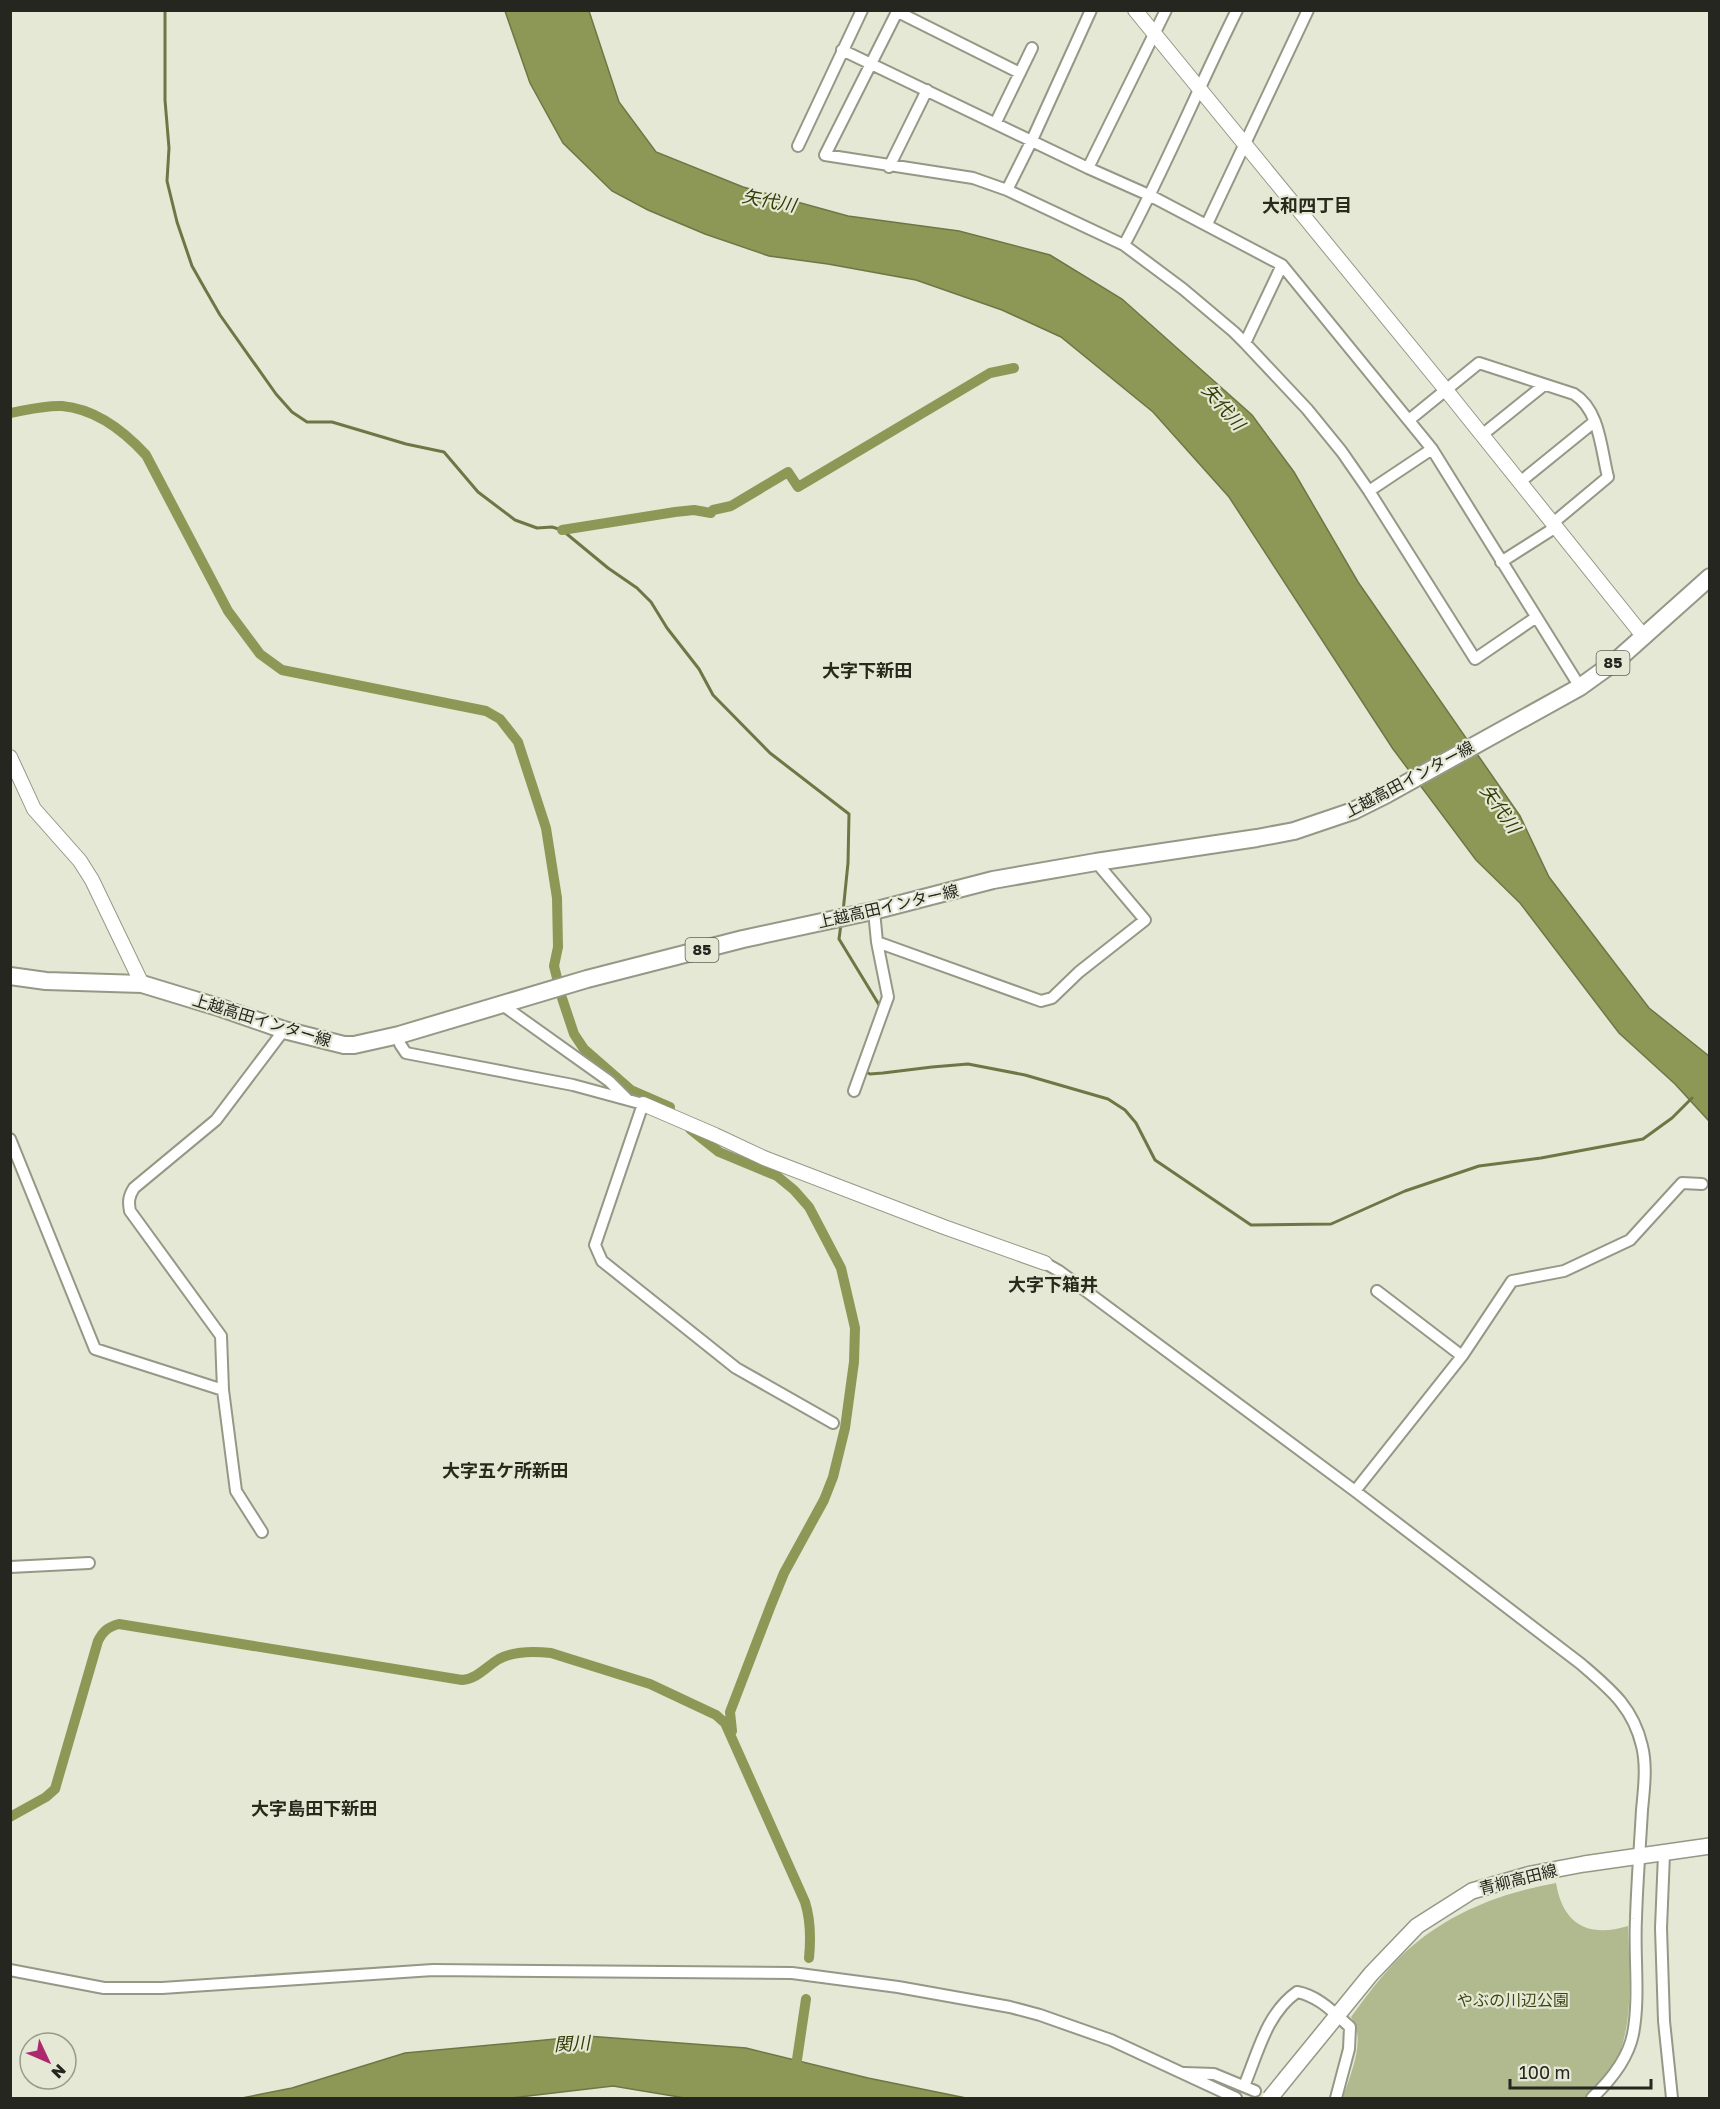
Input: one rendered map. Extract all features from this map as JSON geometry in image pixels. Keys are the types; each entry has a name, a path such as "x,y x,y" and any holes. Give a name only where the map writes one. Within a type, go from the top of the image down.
{"main road":[{"name":"上越高田インター線","path":"10,976 46,981 142,984 284,1030 344,1045 354,1045 399,1035 587,979 743,939 874,911 993,880 1096,861 1294,831 1353,811 1580,687 1616,661 1710,577"},
{"name":"青柳高田線","path":"1270,2098 1371,1974 1417,1926 1472,1891 1531,1874 1710,1846"}],"street":[{"path":"798,146 862,10"},
{"path":"1007,190 1091,10"},
{"path":"1135,10 1446,390 1644,637"},
{"path":"1088,168 1166,10"},
{"path":"1124,245 1151,196 1199,86 1237,10"},
{"path":"1207,224 1308,10"},
{"path":"1020,73 898,11 825,155 889,167 973,178 1007,190 1124,245 1183,289 1234,332 1323,427 1369,491 1474,658 1535,618"},
{"path":"996,123 1032,48"},
{"path":"842,50 1151,196 1282,265 1432,449 1580,687"},
{"path":"889,167 927,90"},
{"path":"1245,343 1282,265"},
{"path":"1409,420 1479,363 1574,394 1583,400 1590,410 1608,477 1554,525 1501,562"},
{"path":"1482,435 1544,385"},
{"path":"1520,482 1594,422"},
{"path":"1369,491 1432,449"},
{"path":"10,757 34,809 75,854 93,880 142,984"},
{"path":"877,942 1041,1001 1052,998 1079,972 1145,920 1096,861"},
{"path":"855,1091 888,998 877,942 874,911"},
{"path":"501,1004 609,1081 629,1100"},
{"path":"262,1532 236,1491 223,1390 221,1336 130,1211 128,1203 129,1195 134,1188 216,1120 284,1030"},
{"path":"399,1035 400,1044 406,1053 573,1085 643,1104 715,1134 764,1158 1045,1263 1059,1271 1355,1491 1581,1664 1621,1700 1635,1724 1643,1748 1644,1780 1636,1920 1633,2035 1613,2076 1592,2098"},
{"path":"643,1104 595,1245 602,1260 736,1368 833,1423"},
{"path":"10,1139 95,1349 223,1390"},
{"path":"1355,1491 1462,1356 1512,1281 1564,1271 1630,1240 1682,1183 1701,1184"},
{"path":"1377,1291 1462,1356"},
{"path":"10,1566 89,1563"},
{"path":"1672,1852 1661,1928 1664,2021 1672,2098"},
{"path":"10,1970 104,1988 162,1988 433,1970 792,1973 1020,2009 1111,2040 1236,2098"},
{"path":"1244,2086 1265,2032 1276,2011 1284,2001 1297,1992 1307,1994 1321,2002 1350,2027 1351,2037 1336,2098"},
{"path":"1181,2073 1214,2074 1255,2091"}],"green space":[{"name":"やぶの川辺公園","path":"1556,1883 1565,1909 1580,1925 1601,1930 1628,1926 1630,1978 1626,2031 1615,2064 1609,2074 1585,2098 1343,2098 1356,2057 1356,2026 1351,2017 1378,1981 1405,1952 1443,1923 1464,1912 1509,1894"}],"water":[{"name":"矢代川","path":"505,11 589,11 619,102 656,152 743,187 848,216 959,231 1050,255 1122,299 1252,415 1294,472 1358,582 1520,816 1549,877 1649,1008 1709,1056 1709,1121 1675,1084 1619,1033 1520,903 1476,860 1393,749 1229,497 1153,412 1061,337 1002,310 916,280 769,256 705,234 648,210 612,191 563,143 530,83"},
{"name":"関川","path":"587,2036 746,2048 868,2078 966,2098 685,2098 613,2086 511,2098 242,2098 292,2088 405,2053"}],"waterway":[{"path":"165,10 165,100 169,148 167,181 177,222 192,266 205,289 220,315 276,394 292,412 307,422 332,422 406,444 444,452 478,492 515,520 537,528 552,527 562,530 608,568 637,588 651,602 667,628 699,669 713,695 770,753 849,814 848,863 843,912"},
{"path":"562,530 675,512 694,510 711,513 713,510 731,506 788,472 798,487 990,373 1014,368"},
{"path":"10,413 49,406 74,408 98,416 137,446 146,455 228,611 260,654 282,670 486,711 500,719 518,742 546,828 557,898 558,947 554,966 558,982"},
{"path":"841,924 839,939 881,1008"},
{"path":"562,998 574,1034 584,1049 631,1090 670,1107"},
{"path":"864,1071 870,1074 968,1064 1025,1075 1108,1099 1125,1110 1136,1123 1155,1160 1251,1225 1331,1224 1405,1191 1479,1166 1541,1158 1643,1139 1672,1118 1692,1098"},
{"path":"690,1129 719,1152 777,1176 809,1207 841,1268 855,1328 854,1362 845,1428 833,1477 824,1500 784,1573 771,1605 730,1712 732,1731"},
{"path":"10,1817 46,1797 55,1789 98,1641 106,1630 119,1624 462,1680 482,1672 499,1659 511,1654 551,1653 650,1684 716,1715 725,1723 805,1902 810,1930 809,1958"},
{"path":"795,2073 806,1999"}],"district":[{"name":"大和四丁目","path":"1307,206"},
{"name":"大字下新田","path":"867,671"},
{"name":"大字下箱井","path":"1053,1285"},
{"name":"大字五ケ所新田","path":"505,1471"},
{"name":"大字島田下新田","path":"314,1809"}]}
